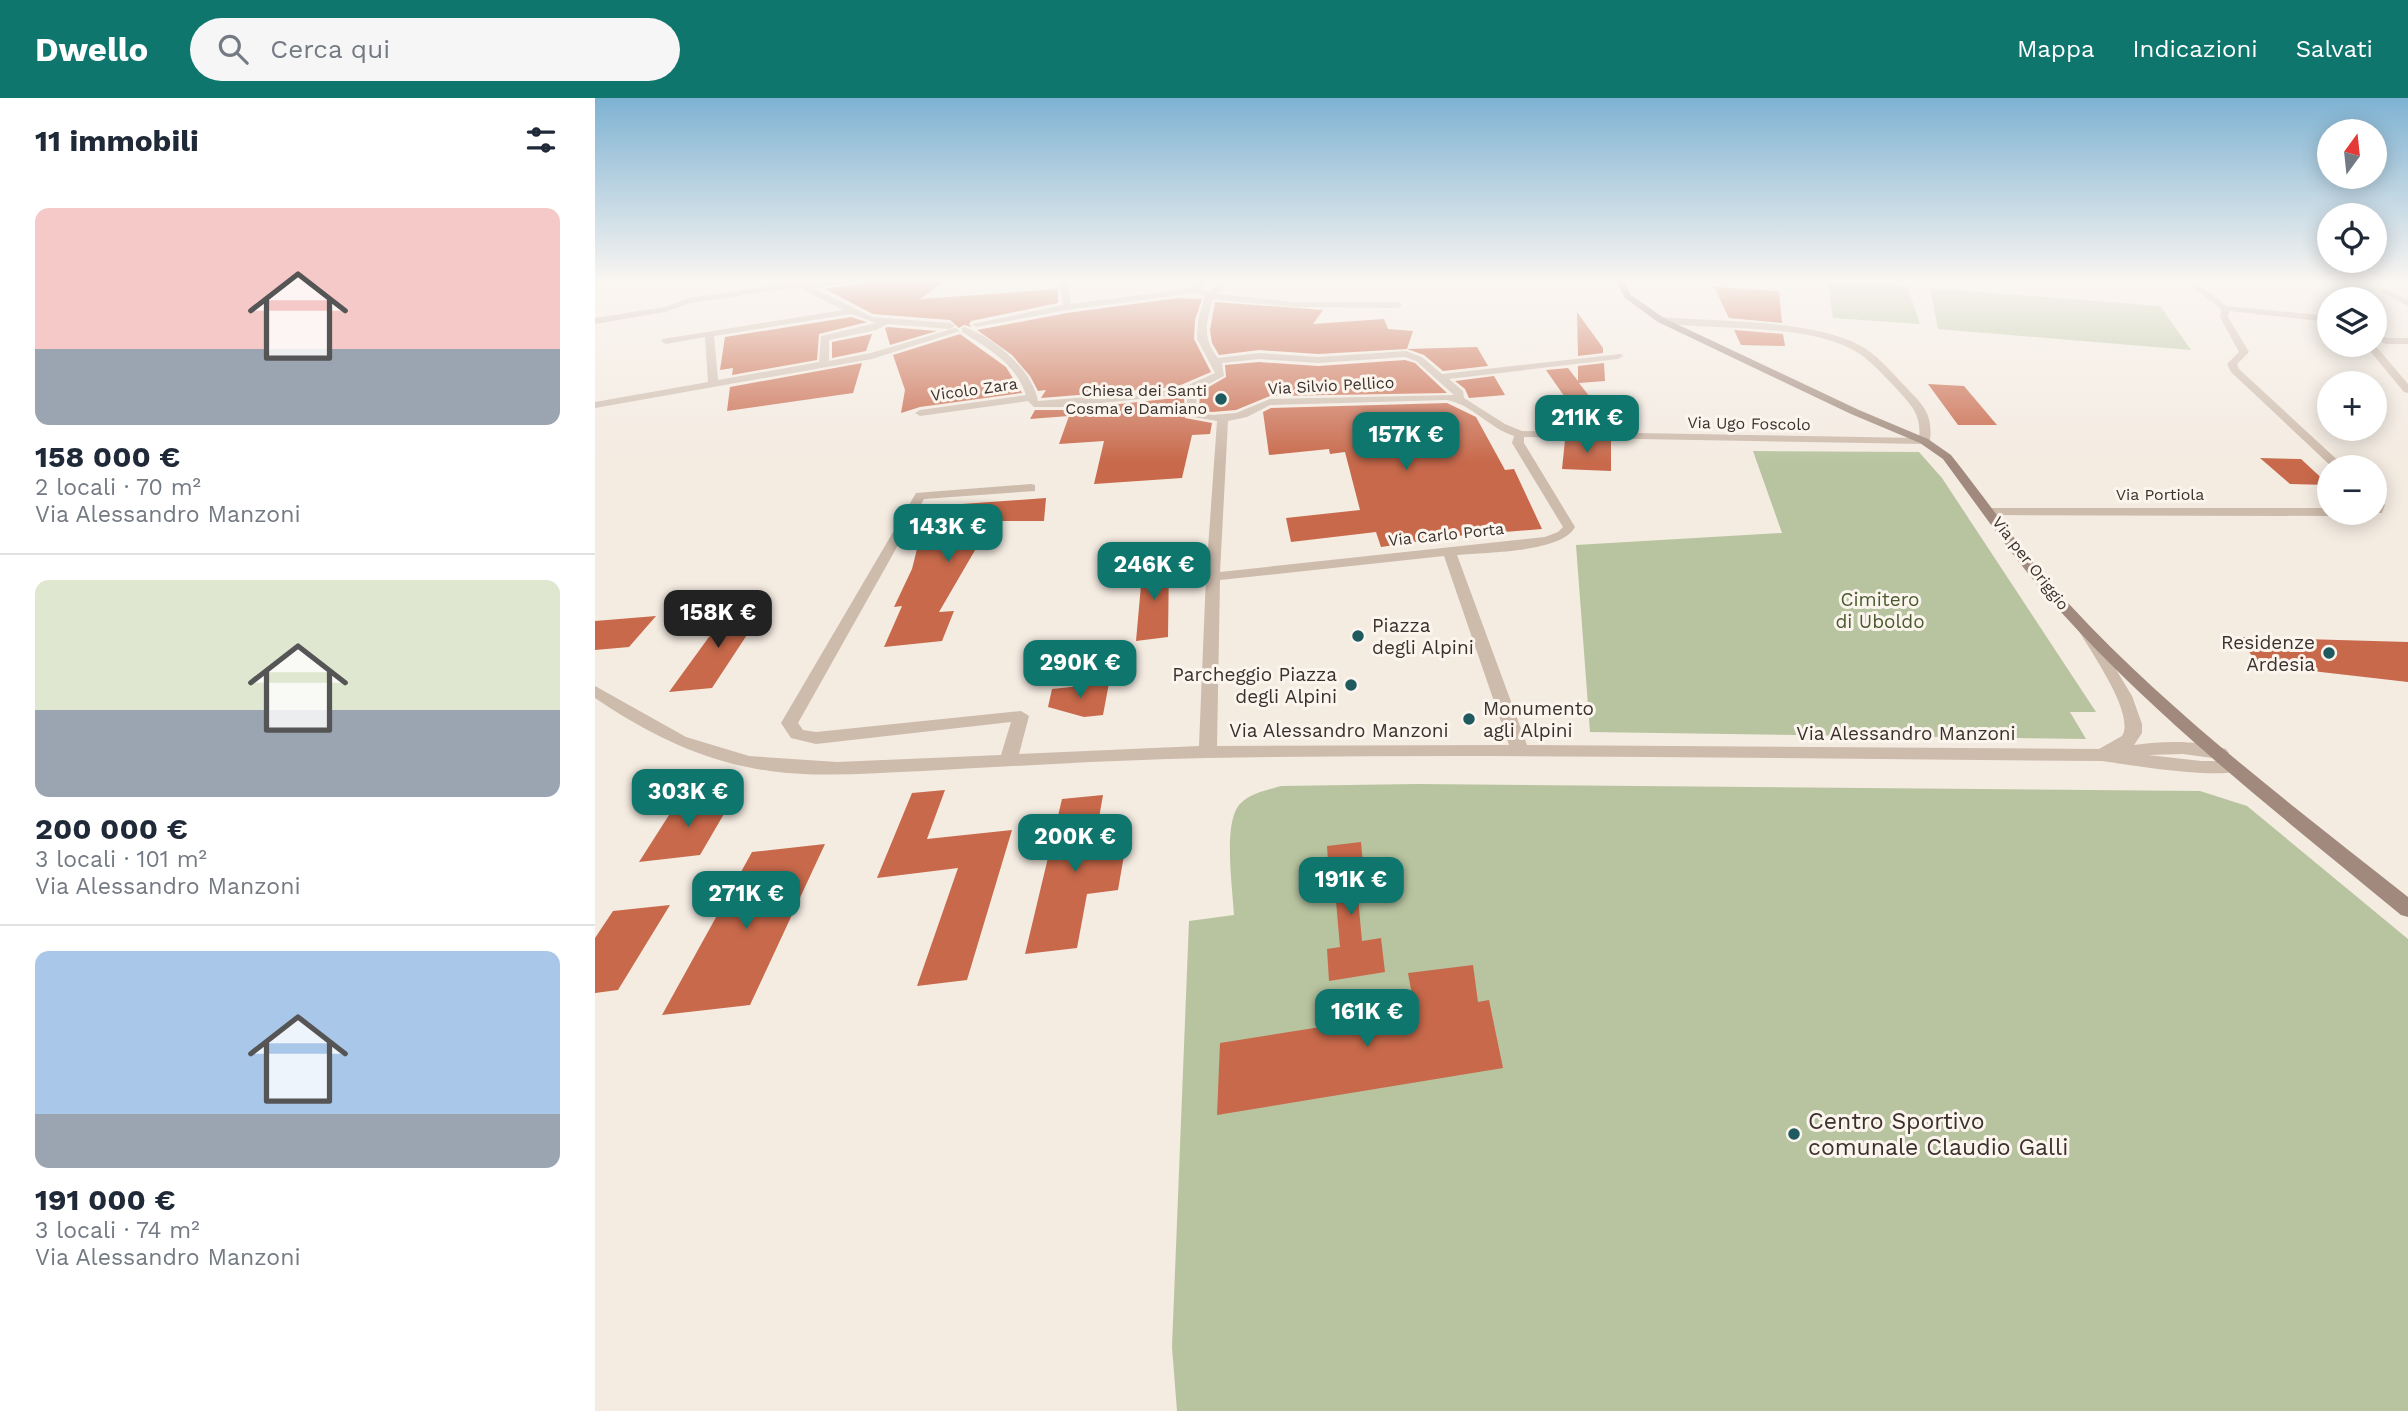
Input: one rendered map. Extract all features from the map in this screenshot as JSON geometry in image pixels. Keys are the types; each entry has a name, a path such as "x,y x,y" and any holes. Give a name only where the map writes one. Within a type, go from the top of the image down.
{"street":[{"path":"666,341 670,340"},
{"path":"710,340 713,384"},
{"path":"824,340 824,365"},
{"path":"595,405 824,365 928,340"},
{"path":"975,340 1008,361 1028,381 1034,404 1064,404 1192,389 1220,373 1216,361 1202,340"},
{"name":"Via per Origgio","path":"1704,340 1855,412 1924,441 1947,457 2056,597 2123,668 2236,767 2408,909"},
{"path":"1834,340 1862,351 1923,412 1926,426 1924,441"},
{"path":"2237,340 2244,352 2232,364 2234,370 2326,455"},
{"path":"2387,341 2408,341"},
{"name":"Via Ugo Foscolo","path":"1216,361 1259,356 1318,359 1406,354 1419,359 1441,377 1459,393 1459,398 1470,402 1500,426 1521,434 1924,441"},
{"path":"1441,377 1618,356"},
{"path":"2381,357 2408,390"},
{"name":"Via Silvio Pellico","path":"1192,389 1191,414 1223,417 1247,413 1266,402 1459,398"},
{"name":"Vicolo Zara","path":"920,413 1033,397"},
{"path":"1208,752 1213,577 1223,417"},
{"name":"Via Carlo Porta","path":"1213,577 1546,541 1567,533 1569,527 1518,443 1521,434"},
{"path":"1008,760 1021,716 815,738 797,734 789,723 920,496 1031,488"},
{"name":"Via Portiola","path":"1990,512 2317,512"},
{"path":"1449,551 1520,750"},
{"path":"2084,628 2130,709 2134,728 2133,735 2128,740 2102,755"},
{"name":"Via Alessandro Manzoni","path":"595,691 648,727 685,746 775,766 839,768 1208,752 1520,750 2102,755 2201,767 2236,767"},
{"name":"Via Alessandro Manzoni","path":"2102,755 2167,747 2204,749 2220,753"}],"green space":[{"path":"2074,340 2184,340 2191,350"},
{"name":"Cimitero di Uboldo","path":"1753,451 1919,452 1942,478 2096,712 2070,712 2086,739 1590,732 1576,545 1782,533"},
{"name":"Centro Sportivo comunale Claudio Galli","path":"1417,784 2200,791 2247,806 2408,939 2408,1411 1177,1411 1172,1347 1189,921 1234,915 1230,856 1232,824 1241,803 1250,797 1281,786"}],"building":[{"path":"725,340 819,340 817,360 732,375 733,368 720,370"},
{"path":"870,340 866,351 832,358 832,342"},
{"path":"889,340 906,340 890,345"},
{"path":"940,340 969,340 1006,367 1022,393 920,407 901,413 905,390 893,355"},
{"path":"991,340 1195,340 1211,372 1176,387 1041,398 1046,390 1038,391 1030,376 1012,355"},
{"path":"1212,340 1410,340 1407,349 1318,354 1259,350 1219,355"},
{"path":"1578,340 1597,340 1603,348 1603,353 1578,356"},
{"path":"1739,340 1784,340 1785,346 1741,345"},
{"path":"1477,347 1488,366 1443,371 1424,355 1407,349"},
{"path":"1405,360 1415,363 1447,393 1270,396 1236,410 1199,410 1200,392 1226,377 1225,365 1259,362 1318,366"},
{"path":"862,363 853,393 727,411 730,387"},
{"path":"1604,363 1605,381 1579,383 1611,424 1611,430 1566,429 1568,407 1571,406 1546,370 1568,368 1578,381 1578,366"},
{"path":"1494,376 1505,395 1469,398 1465,389 1455,381"},
{"path":"1928,384 1964,386 1997,425 1958,425"},
{"path":"1184,397 1185,418 1212,423 1210,434 1192,435 1182,478 1094,484 1104,441 1059,444 1069,416 1030,419 1035,410 1064,410"},
{"path":"1447,403 1476,417 1505,470 1514,469 1542,529 1456,536 1381,547 1376,532 1291,542 1286,518 1360,510 1345,452 1330,454 1329,449 1269,455 1263,412 1271,408"},
{"path":"1565,440 1611,441 1611,471 1562,469"},
{"path":"2260,458 2301,459 2317,474 2317,485 2290,484"},
{"path":"1046,498 1044,521 992,521 939,612 954,611 942,641 884,647 902,606 894,607 912,569 924,521 930,511 961,508 962,504"},
{"path":"1169,561 1168,637 1136,641 1143,563"},
{"path":"766,606 712,688 669,692 730,608"},
{"path":"656,616 629,647 595,650 595,621"},
{"name":"Residenze Ardesia","path":"2238,637 2408,642 2408,682 2259,665"},
{"path":"1109,683 1103,715 1084,717 1048,707 1052,689"},
{"path":"945,790 927,839 1012,830 967,980 917,986 958,868 877,878 912,793"},
{"path":"735,795 700,855 639,862 678,801"},
{"path":"1103,795 1096,835 1128,832 1118,890 1087,894 1077,948 1025,954 1062,799"},
{"path":"1361,842 1365,886 1357,887 1362,941 1381,938 1385,972 1329,981 1327,949 1340,947 1335,890 1330,891 1327,846"},
{"path":"825,844 750,1005 662,1015 752,852"},
{"path":"670,905 618,990 595,993 595,938 613,911"},
{"path":"1473,965 1478,1002 1489,1000 1503,1068 1217,1115 1220,1043 1415,1012 1408,973"}],"place":[{"name":"Chiesa dei Santi Cosma e Damiano","path":"1221,399"},
{"name":"Piazza degli Alpini","path":"1358,636"},
{"name":"Residenze Ardesia","path":"2329,653"},
{"name":"Parcheggio Piazza degli Alpini","path":"1351,685"},
{"name":"Monumento agli Alpini","path":"1469,719"},
{"name":"Centro Sportivo comunale Claudio Galli","path":"1794,1134"}]}
